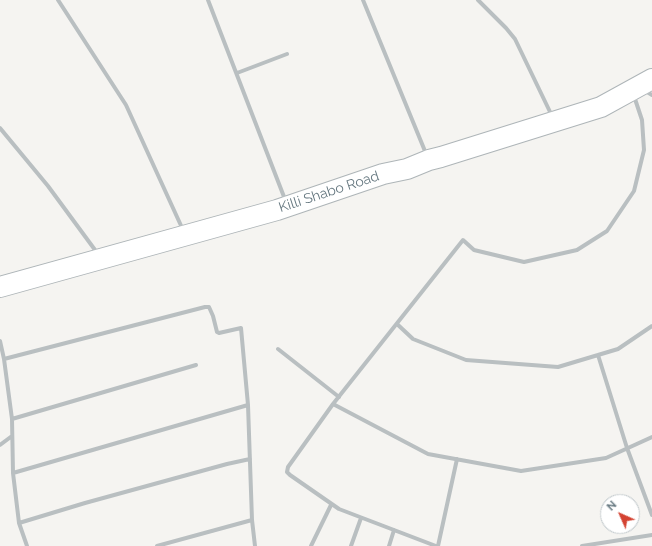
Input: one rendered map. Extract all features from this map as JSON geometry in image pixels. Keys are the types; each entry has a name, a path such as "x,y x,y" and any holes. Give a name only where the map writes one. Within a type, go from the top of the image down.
{"street":[{"path":"58,0 126,105 186,236"},
{"path":"208,0 287,206"},
{"path":"363,0 429,160"},
{"path":"478,0 515,39 554,122"},
{"path":"236,73 287,54"},
{"path":"457,460 437,546 339,510 287,472 288,467 333,404 463,240 474,250 524,262 577,250 607,231 634,191 644,150 642,120 644,88"},
{"name":"Killi Shabo Road","path":"0,287 186,236 287,206 383,174 407,169 429,160 601,107 644,88"},
{"path":"0,128 48,186 102,259"},
{"path":"4,359 205,307 209,307 213,316 216,332 219,333 241,328 248,405 252,520 255,546"},
{"path":"397,324 413,339 466,360 558,367 618,349 652,326"},
{"path":"0,342 4,359 12,419 13,473 19,523 27,546"},
{"path":"278,349 339,397"},
{"path":"598,355 627,448 652,515"},
{"path":"12,419 196,365"},
{"path":"333,404 428,454 522,471 606,458 652,437"},
{"path":"13,473 248,405"},
{"path":"0,445 12,436"},
{"path":"19,523 85,503 250,459"},
{"path":"311,546 331,505"},
{"path":"351,546 361,518"},
{"path":"157,546 252,520"},
{"path":"389,546 394,530"},
{"path":"582,546 652,535"}]}
